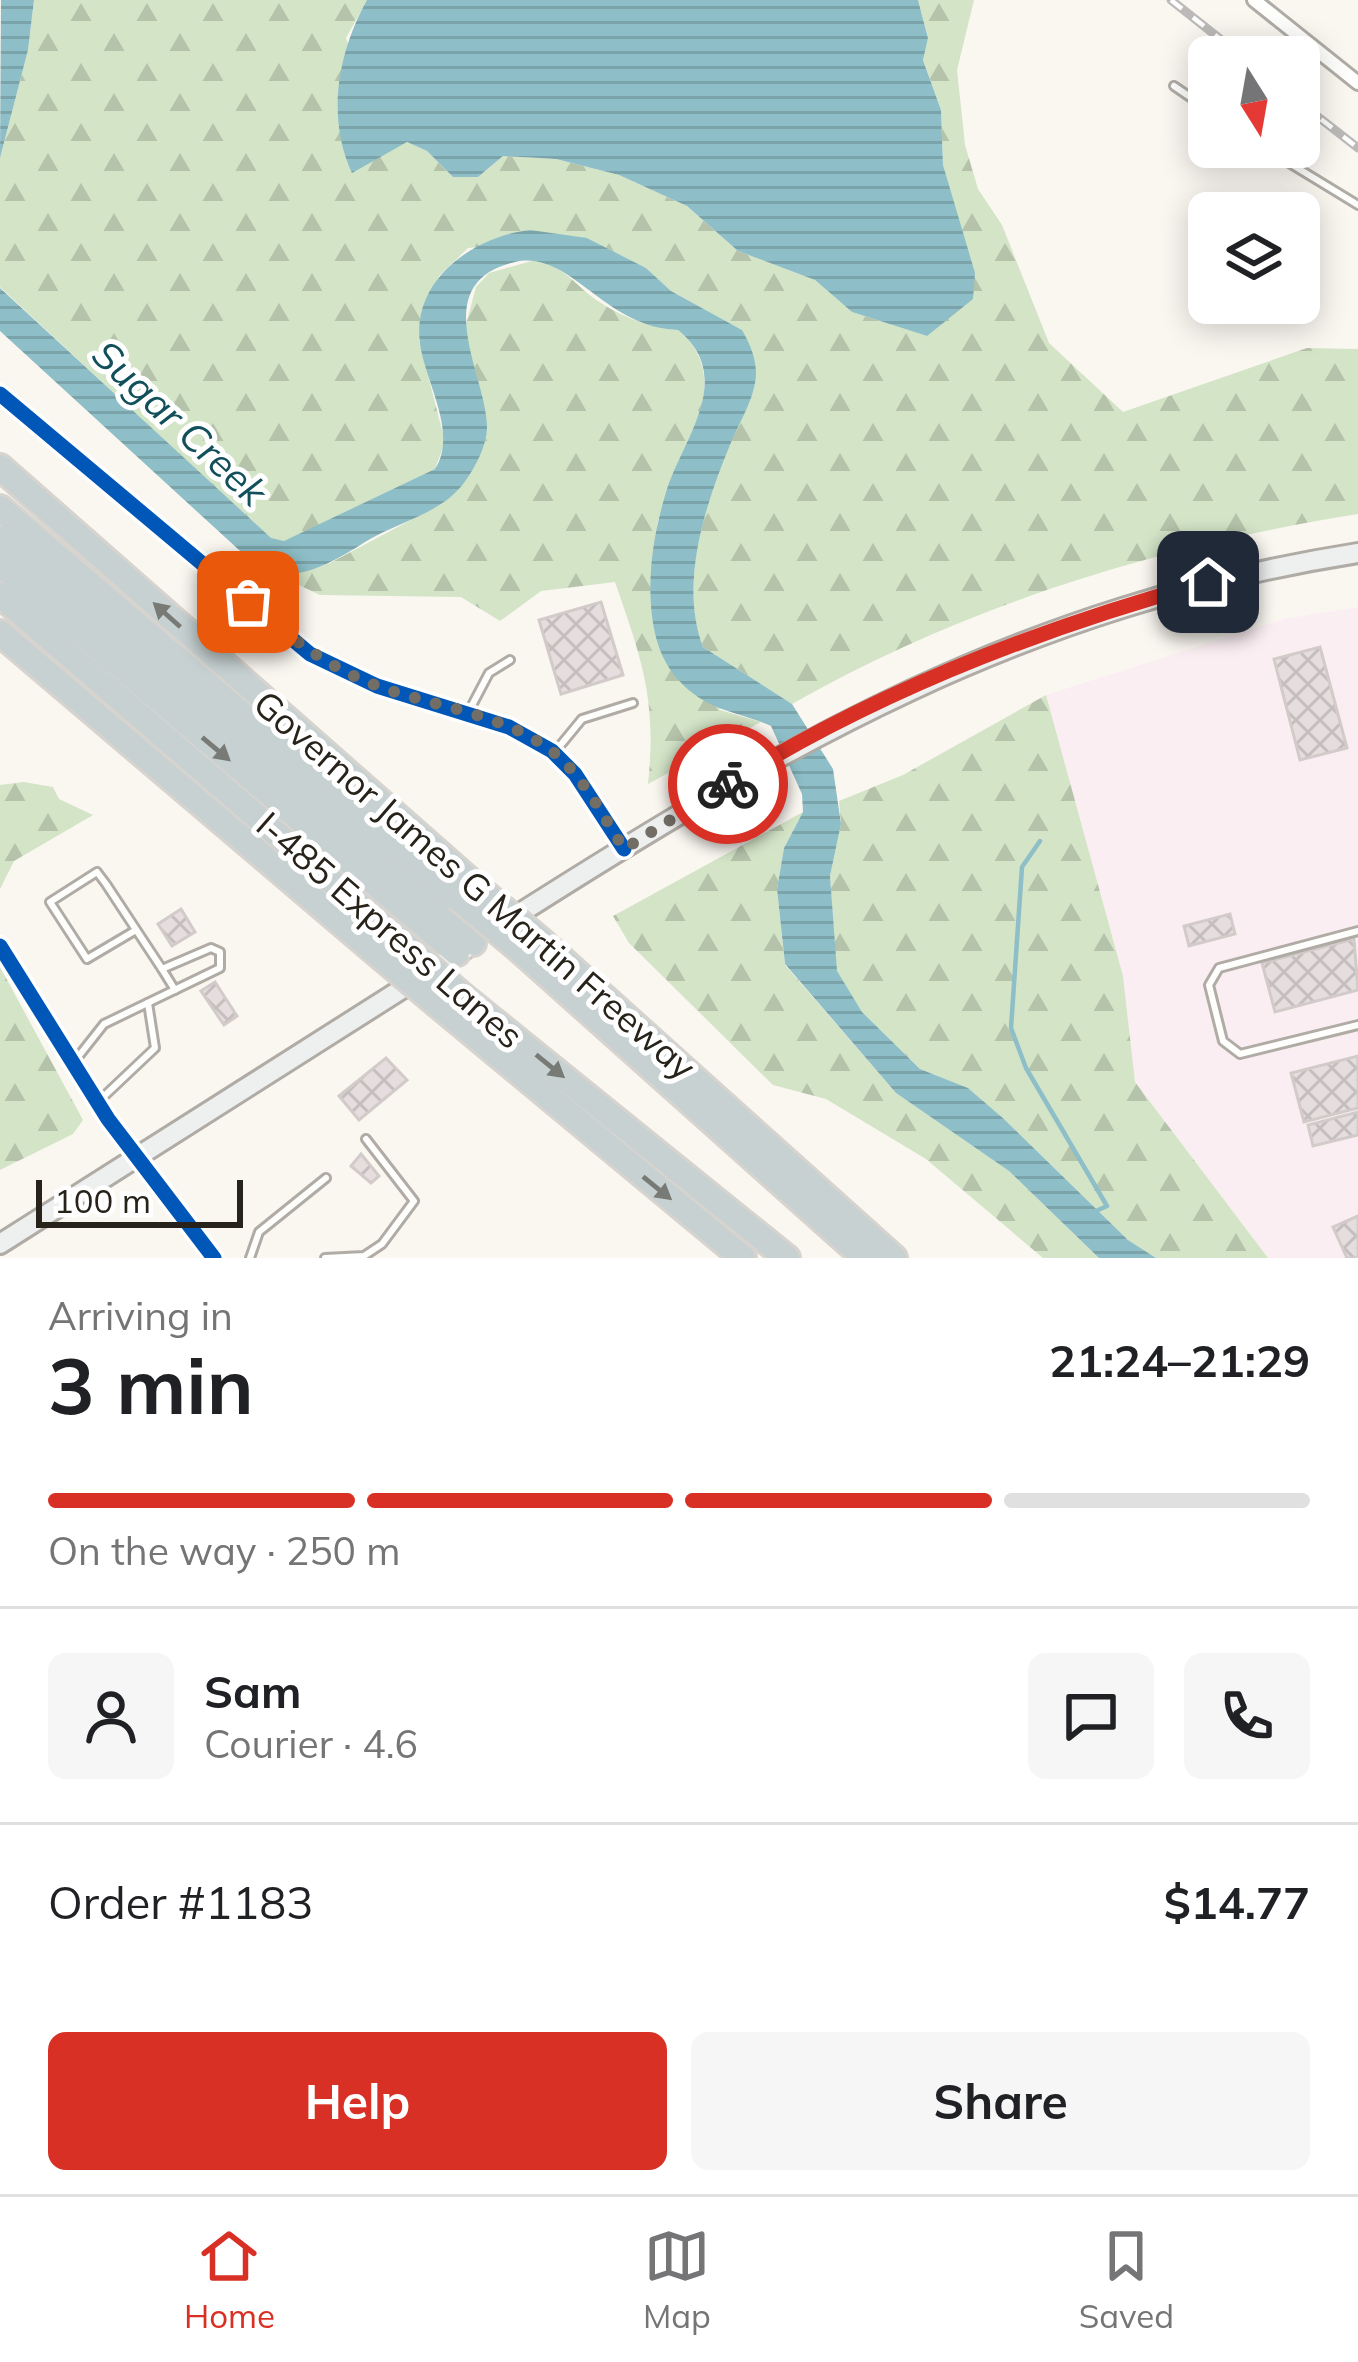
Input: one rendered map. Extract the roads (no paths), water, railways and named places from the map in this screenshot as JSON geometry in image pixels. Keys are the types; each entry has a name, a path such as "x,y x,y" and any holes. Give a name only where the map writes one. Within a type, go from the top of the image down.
{"highway":[{"name":"Governor James G Martin Freeway","path":"0,467 467,892 894,1258"},
{"name":"I-485 Express Lanes","path":"0,508 467,892"},
{"path":"0,538 465,948"},
{"path":"0,564 465,948"},
{"name":"I-485 Express Lanes","path":"0,595 388,947"},
{"path":"0,633 388,947 743,1258"},
{"name":"I-485 Express Lanes","path":"530,945 865,1258"},
{"name":"I-485 Express Lanes","path":"448,999 787,1258"},
{"path":"698,1188 770,1258"}],"main road":[{"path":"0,1244 750,770 901,691 1042,632 1128,604 1358,553"}],"street":[{"path":"1254,0 1358,83"},
{"path":"0,394 310,654 377,686 509,727 554,753 575,774 624,849"},
{"path":"0,946 97,1102 214,1258"}],"lane":[{"path":"1174,86 1188,96"},
{"path":"1297,168 1358,205"},
{"path":"467,714 489,674 511,660"},
{"path":"554,753 582,719 633,703"},
{"path":"136,930 87,959 50,902 97,872 136,930 162,969 175,990"},
{"path":"1358,931 1219,968 1209,985 1223,1041 1240,1054 1358,1025"},
{"path":"72,1065 104,1024 220,968 220,952 199,952 162,969"},
{"path":"97,1102 154,1048 148,1003"},
{"path":"325,1258 364,1256 382,1244 414,1201 366,1139"},
{"path":"250,1258 259,1232 326,1178"}],"water":[{"path":"1,0 34,0 28,50 0,158"},
{"path":"367,0 918,0 928,38 923,60 941,110 943,165 975,273 973,299 927,336 852,312 815,280 738,251 687,206 619,175 556,159 503,156 478,177 453,177 427,151 407,142 352,173 339,130 339,85 349,41"},
{"path":"530,230 587,238 646,268 671,291 742,330 754,357 755,383 704,519 694,571 696,623 703,647 792,704 833,769 841,824 830,876 837,971 862,1012 920,1069 968,1088 1128,1240 1156,1258 1099,1258 1009,1171 896,1093 785,964 777,889 784,848 803,812 802,794 771,726 712,705 685,686 664,660 654,628 650,584 658,521 701,408 704,388 695,348 678,330 629,317 571,277 535,261 515,262 488,273 472,290 466,310 487,429 480,456 466,480 433,509 329,562 290,574 263,572 0,331 0,288 271,538 284,541 435,469 443,440 420,344 426,300 436,281 469,252 488,241"}],"waterway":[{"path":"1040,841 1022,867 1011,1028 1026,1068 1107,1206 1096,1211"}],"railway":[{"path":"1171,0 1216,36"},
{"path":"1320,118 1358,148"}],"water label":[{"name":"Sugar Creek","path":"180,423"}]}
